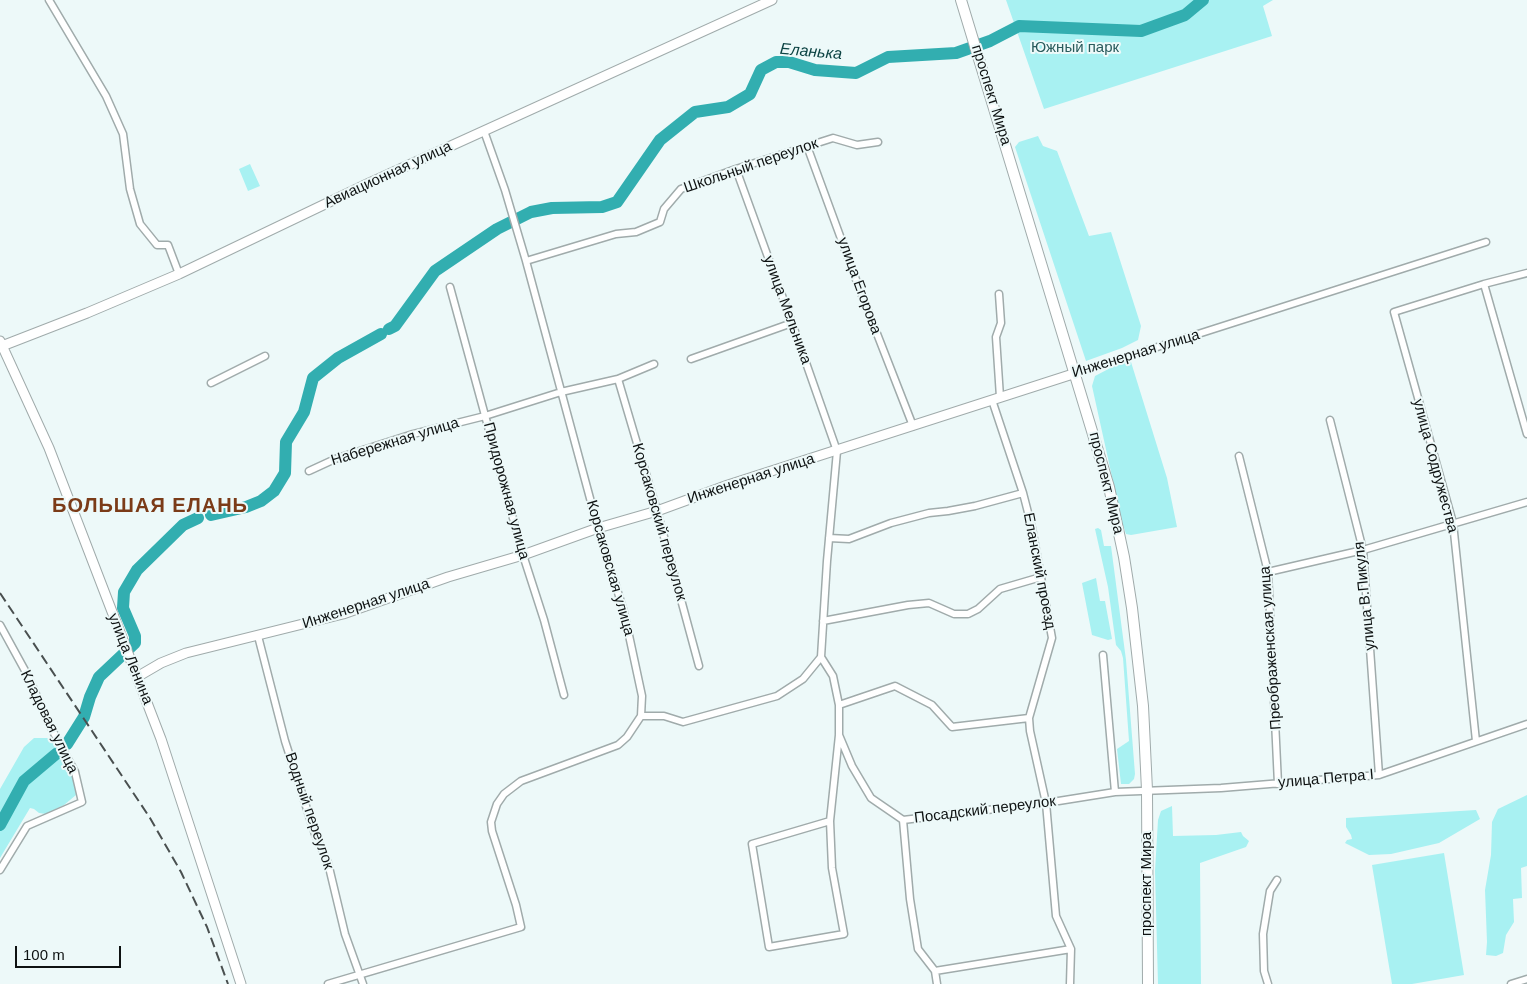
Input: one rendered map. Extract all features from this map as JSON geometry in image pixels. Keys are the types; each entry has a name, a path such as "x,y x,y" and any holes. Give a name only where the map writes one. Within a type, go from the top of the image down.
{"main road":[{"name":"проспект Мира","path":"961,0 1076,373 1109,487 1124,557 1143,706 1147,790 1148,984"}],"street":[{"path":"49,0 106,96 123,134 130,189 140,224 157,246 168,245 180,274"},
{"name":"Авиационная улица","path":"1,343 87,313 180,274 366,184 772,0"},
{"name":"Корсаковская улица","path":"484,131 526,261 598,528 624,612 642,696 641,716"},
{"name":"Школьный переулок","path":"526,261 616,234 636,232 660,222 664,209 680,189 736,169 833,138 857,145 878,142"},
{"name":"улица Егорова","path":"807,146 858,285 913,426"},
{"name":"улица Мельника","path":"736,169 836,451"},
{"name":"Инженерная улица","path":"137,677 161,663 186,653 343,614 448,577 523,555 598,528 657,511 728,485 1486,242"},
{"path":"1527,273 1484,284 1527,434"},
{"name":"улица Содружества","path":"1476,741 1453,523 1394,312 1484,284"},
{"name":"Придорожная улица","path":"450,287 523,555 544,620 564,695"},
{"path":"996,399 996,337 1001,323 999,294"},
{"path":"691,360 792,323"},
{"name":"улица Ленина","path":"1,343 49,448 161,738 242,984"},
{"path":"211,383 265,356"},
{"name":"Набережная улица","path":"309,471 335,459 413,434 485,416 561,392 618,379 654,364"},
{"name":"Корсаковский переулок","path":"618,379 657,511 699,666"},
{"name":"Еланский проезд","path":"996,399 1032,528 1052,638 1029,718 1030,731 1046,803 1056,916 1071,949"},
{"name":"улица В.Пикуля","path":"1330,420 1363,550 1379,775"},
{"path":"328,984 521,927 492,831 491,822 497,804 504,794 521,781 618,745 627,737 641,716 664,716 683,722 777,696 803,679 821,657 836,451"},
{"name":"Преображенская улица","path":"1238,456 1268,572 1278,784"},
{"path":"829,538 849,539 891,523 929,513 966,508 1023,493"},
{"path":"1268,572 1363,550 1527,502"},
{"path":"823,621 908,605 929,603 954,614 968,614 978,609 1000,589 1041,577"},
{"name":"Кладовая улица","path":"0,625 28,676 49,724 75,772 82,802 27,826 0,870"},
{"name":"Водный переулок","path":"258,636 285,741 315,834 328,863 345,934 363,984"},
{"path":"1103,655 1115,792"},
{"name":"Посадский переулок","path":"821,657 833,676 839,705 839,735 830,821 832,868 844,934 769,947 752,844 830,821"},
{"path":"839,705 895,686 932,705 952,726 1029,718"},
{"name":"улица Петра I","path":"1147,790 1221,788 1379,775 1527,724"},
{"name":"Посадский переулок","path":"839,735 852,766 870,798 903,820 1046,803 1115,792 1147,790"},
{"path":"903,820 910,899 918,949 935,971 937,984"},
{"path":"1268,984 1264,970 1263,934 1270,891 1277,880"},
{"path":"935,971 1071,949 1070,984"},
{"path":"1511,984 1527,980"}],"green space":[{"name":"Южный парк","path":"1006,0 1273,0 1263,6 1272,36 1044,109"},
{"path":"1038,136 1043,146 1057,151 1089,236 1111,232 1141,326 1138,340 1086,361 1015,147 1019,142"},
{"path":"250,164 260,186 248,191 239,169"},
{"path":"1131,362 1167,478 1177,527 1131,535 1126,534 1122,522 1092,386 1095,376 1118,364"},
{"path":"1095,529 1101,530 1104,546 1111,546 1126,660 1135,774 1134,779 1129,784 1121,784 1117,749 1129,741 1123,658 1121,651 1116,645 1108,587"},
{"path":"1096,578 1100,601 1105,601 1112,639 1108,640 1092,635 1082,583"},
{"path":"34,738 50,738 63,758 74,781 76,795 64,805 46,814 39,813 30,808 0,858 0,789 24,747"},
{"path":"1527,795 1527,866 1521,868 1522,898 1513,899 1514,922 1506,935 1503,953 1496,956 1486,955 1485,890 1491,855 1492,822 1498,809"},
{"path":"1172,806 1173,836 1216,835 1241,832 1249,841 1246,847 1200,863 1201,984 1158,984 1155,871 1158,820 1161,811"},
{"path":"1476,810 1480,819 1439,843 1391,854 1369,855 1345,843 1347,840 1352,839 1346,827 1346,818"},
{"path":"1444,853 1464,975 1412,984 1392,984 1372,865"}],"waterway":[{"name":"Еланька","path":"389,329 395,326 435,271 497,229 531,212 552,208 602,207 617,202 660,140 695,112 728,107 750,94 761,70 776,62 789,62 815,70 856,73 888,57 956,53 990,41 1019,26 1141,31 1185,15 1203,0"},
{"name":"Еланька","path":"211,515 246,507 261,501 274,491 285,473 286,442 304,412 313,378 338,358 381,334"},
{"name":"Еланька","path":"67,744 84,717 99,677 135,643 135,636 123,608 124,592 137,570 183,525 198,518"},
{"name":"Еланька","path":"0,825 24,781 56,754"}],"railway":[{"path":"0,593 150,818 181,872 207,927 228,984"}],"district":[{"name":"БОЛЬШАЯ ЕЛАНЬ","path":"150,506"}]}
